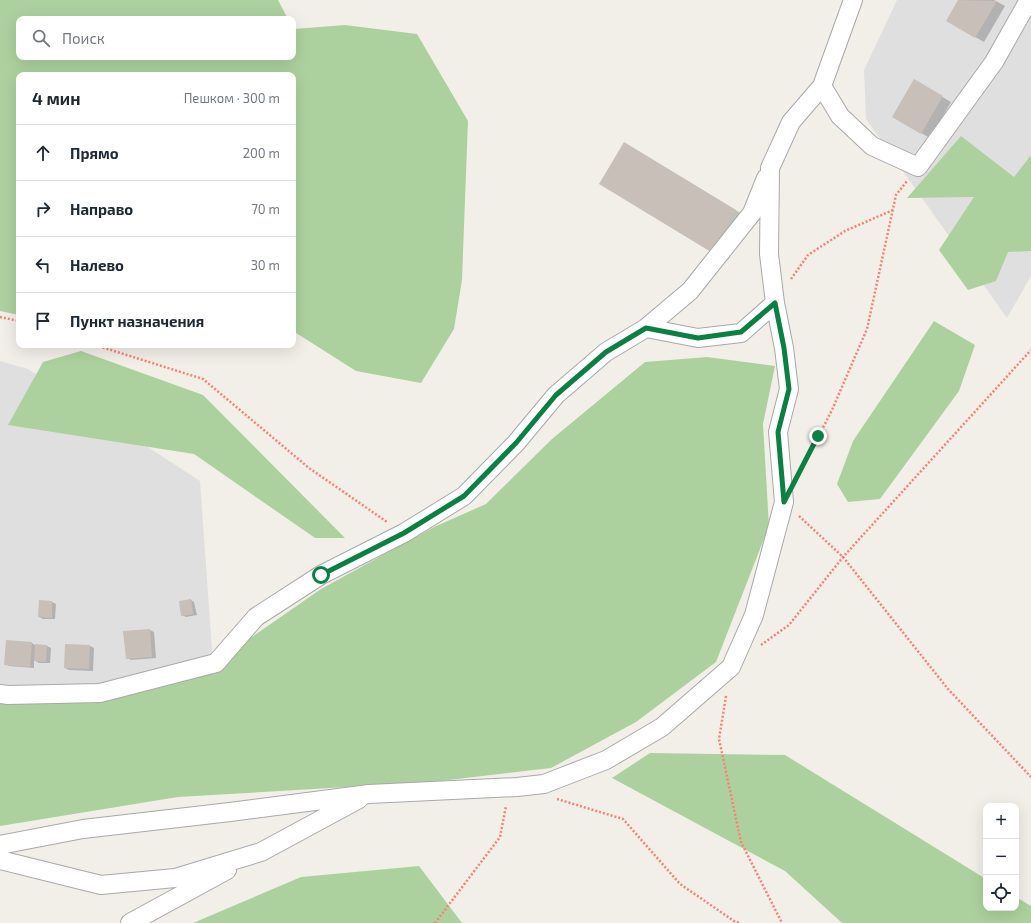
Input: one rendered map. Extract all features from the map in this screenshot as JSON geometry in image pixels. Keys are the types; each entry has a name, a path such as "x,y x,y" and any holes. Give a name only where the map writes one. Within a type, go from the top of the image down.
{"street":[{"path":"0,694 100,693 216,663 256,617 321,575 404,533 464,496 516,443 556,395 606,352 646,328 690,291 752,213 791,122 822,86 852,0"},
{"path":"822,86 840,116 872,146 918,167 994,62 1029,0"},
{"path":"0,845 83,829 369,794 509,788 544,784 606,760 662,727 731,667 754,615 784,502 778,432 789,389 784,348 775,303 769,254 770,168"},
{"path":"646,328 698,338 741,332 775,303"},
{"path":"130,923 369,794"},
{"path":"0,860 101,885 175,878 261,852"}],"path":[{"path":"799,474 832,410 867,329 896,195 918,167"},
{"path":"775,303 808,255 845,231 893,210"},
{"path":"0,317 16,320"},
{"path":"105,348 203,378 309,468 404,533"},
{"path":"757,648 789,625 843,557 1031,350"},
{"path":"784,502 843,557 948,689 1031,777"},
{"path":"726,696 719,739 741,842 782,923"},
{"path":"435,923 500,837 509,788"},
{"path":"555,799 623,819 680,884 734,921 740,923"}],"shaded area":[{"path":"897,0 1031,0 1031,276 1007,318 866,119 864,70"},
{"path":"0,361 28,369 200,481 213,664 100,693 0,694"}],"green space":[{"path":"0,0 278,0 286,16 16,16 16,60 296,60 296,29 345,25 417,34 468,121 462,280 454,329 421,383 356,371 296,333 296,72 16,72 16,314 0,311"},
{"path":"961,136 1014,177 1031,155 1031,251 1008,252 996,281 968,290 939,250 974,197 907,198"},
{"path":"934,321 975,345 959,391 880,499 848,502 837,484 853,441"},
{"path":"81,351 203,395 345,538 315,538 194,454 8,425 43,362"},
{"path":"707,357 775,366 763,424 769,526 716,662 636,722 551,768 432,782 178,797 0,826 0,699 100,693 213,664 321,589 434,527 486,504 552,439 645,362"},
{"path":"650,753 785,755 983,877 983,911 1019,911 1019,899 1031,906 1031,923 842,923 785,871 612,778"},
{"path":"419,866 462,923 193,923 301,877"}],"building":[{"path":"958,0 997,1 975,38 946,21"},
{"path":"914,79 943,96 921,134 892,117"},
{"path":"624,142 736,210 711,252 599,184"},
{"path":"191,599 193,614 181,616 179,601"},
{"path":"39,600 52,601 52,618 38,617"},
{"path":"150,629 152,657 126,659 123,631"},
{"path":"6,640 32,642 30,667 4,665"},
{"path":"35,644 47,645 46,662 34,661"},
{"path":"65,644 90,645 89,669 64,668"}],"route":[{"path":"321,575 404,533 464,496 516,443 556,395 606,352 646,328 698,338 741,332 775,303 784,348 789,389 778,432 784,502 818,436"}]}
